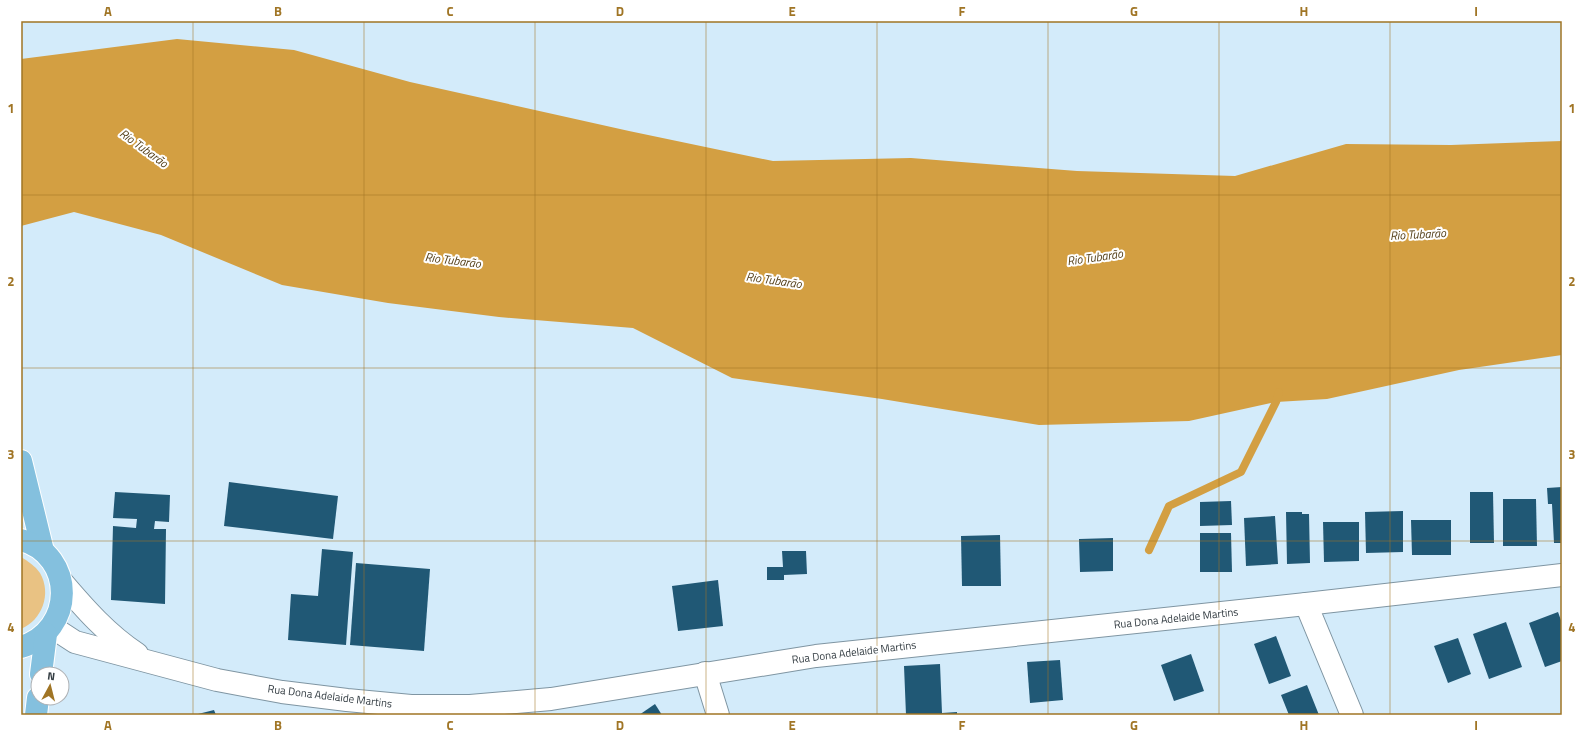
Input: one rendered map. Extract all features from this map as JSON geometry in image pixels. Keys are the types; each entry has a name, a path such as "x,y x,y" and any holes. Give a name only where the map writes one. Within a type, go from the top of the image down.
{"main road":[{"path":"21,461 43,551"},
{"path":"21,540 28,542 43,551 55,565 62,582 62,598 59,613 49,630 42,666"},
{"path":"21,647 31,644 49,630"}],"street":[{"name":"Rua Dona Adelaide Martins","path":"49,630 75,642 150,663 217,680 282,692 411,706 470,706 551,699 823,655 1306,604 1562,575"},
{"name":"Rua Dona Adelaide Martins","path":"62,582 99,625 121,643 150,663"},
{"path":"1306,604 1352,715"},
{"path":"705,673 718,715"}],"shaded area":[{"path":"21,557 36,568 40,573 45,589 45,598 43,606 35,619 21,629"}],"water":[{"name":"Rio Tubarão","path":"177,39 294,50 410,82 629,131 773,161 911,158 1077,171 1235,176 1346,144 1451,145 1562,141 1562,355 1459,370 1327,399 1276,402 1189,421 1039,425 882,399 732,378 633,328 499,317 388,303 282,285 161,235 74,212 21,226 21,59"}],"building":[{"path":"229,482 338,496 333,539 224,526"},
{"path":"1562,487 1562,543 1554,543 1552,504 1548,504 1547,488"},
{"path":"115,492 170,495 169,522 155,521 154,529 166,529 165,604 111,600 113,526 136,528 137,519 113,518"},
{"path":"1470,492 1493,492 1494,543 1470,543"},
{"path":"1503,499 1536,499 1537,546 1503,546"},
{"path":"1231,501 1232,525 1200,526 1200,502"},
{"path":"1403,511 1403,552 1366,553 1365,512"},
{"path":"1286,512 1302,512 1302,514 1309,514 1310,563 1287,564"},
{"path":"1275,516 1278,564 1246,566 1244,518"},
{"path":"1411,520 1451,520 1451,555 1412,555"},
{"path":"1323,522 1359,522 1359,561 1324,562"},
{"path":"1200,533 1231,533 1232,572 1200,572"},
{"path":"1000,535 1001,586 962,586 961,536"},
{"path":"1113,538 1113,571 1080,572 1079,539"},
{"path":"322,549 353,552 346,645 288,640 291,594 318,596"},
{"path":"782,551 806,551 807,574 784,575 784,580 767,580 767,567 783,567"},
{"path":"356,563 430,569 424,651 350,645"},
{"path":"718,580 723,626 678,631 672,586"},
{"path":"1558,612 1562,623 1562,661 1545,667 1529,623"},
{"path":"1506,622 1522,667 1489,679 1473,634"},
{"path":"1276,636 1291,676 1269,684 1254,644"},
{"path":"1458,638 1471,674 1448,683 1434,646"},
{"path":"1191,654 1204,691 1174,701 1161,665"},
{"path":"1060,660 1063,700 1030,703 1027,662"},
{"path":"940,664 942,713 957,712 957,715 906,715 904,666"},
{"path":"1307,685 1319,715 1289,715 1281,695"},
{"path":"655,704 662,715 639,715"},
{"path":"214,710 216,715 198,715 198,714"}],"waterway":[{"path":"1149,550 1169,506 1241,472 1276,402 1279,392"}]}
